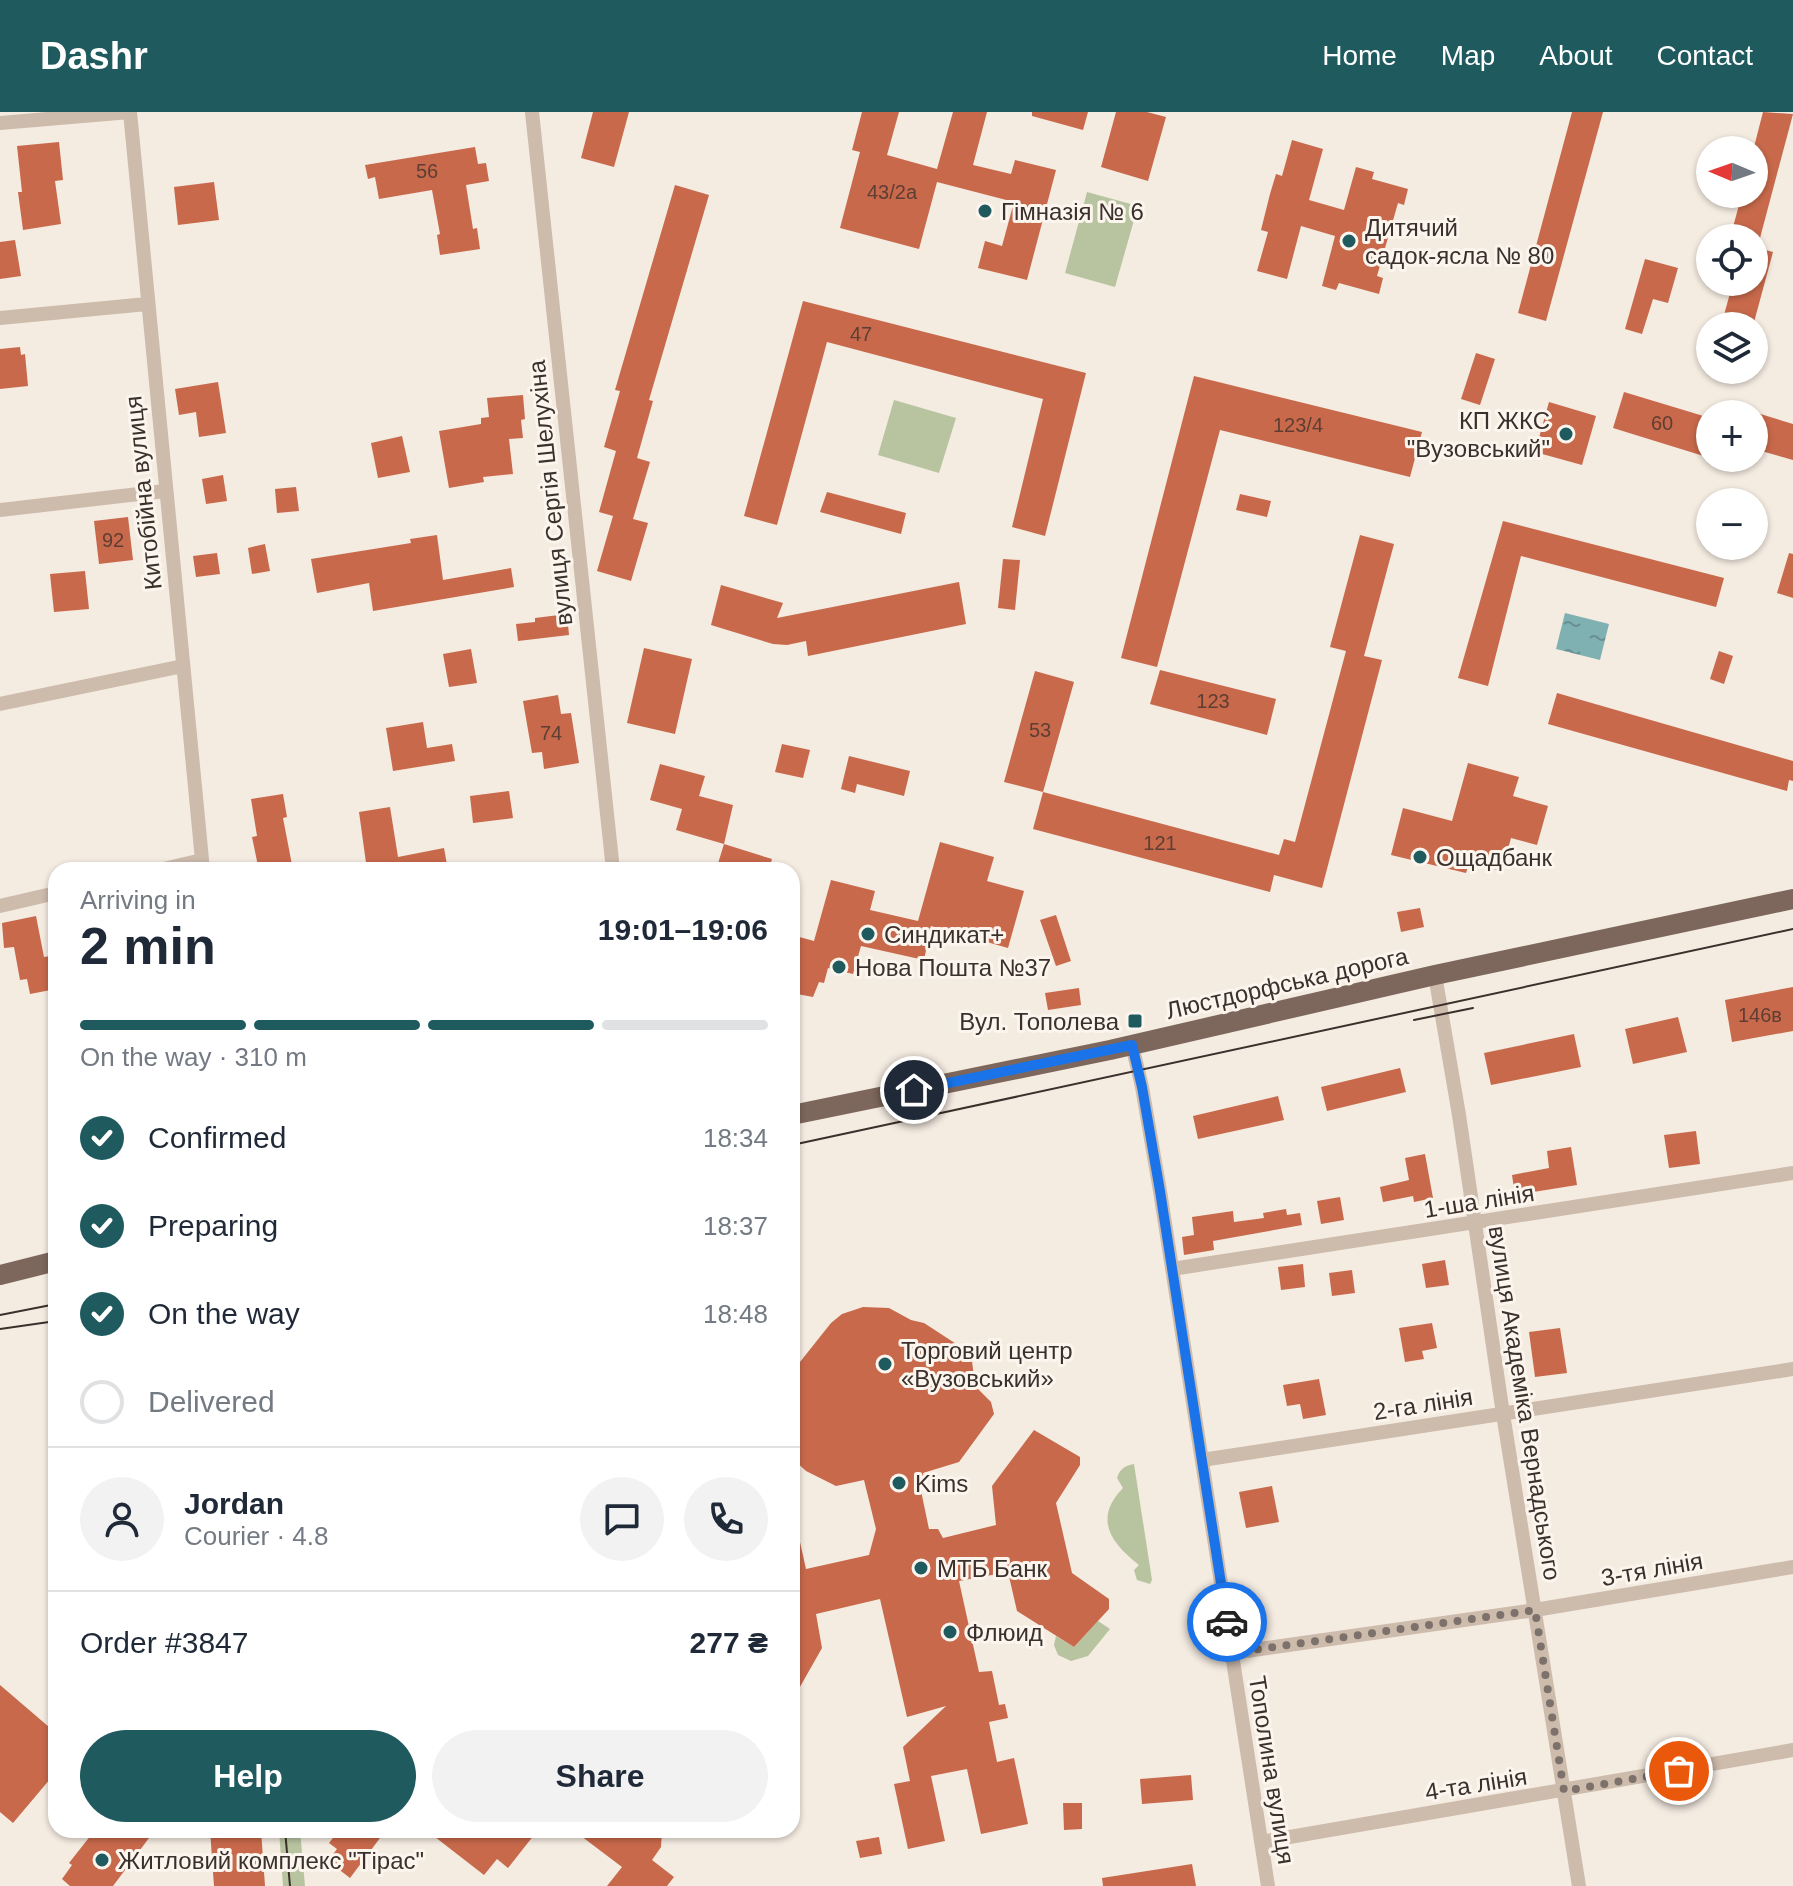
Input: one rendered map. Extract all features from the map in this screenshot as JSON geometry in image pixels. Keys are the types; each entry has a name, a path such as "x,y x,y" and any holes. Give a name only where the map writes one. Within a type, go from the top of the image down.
{"main road":[{"name":"Люстдорфська дорога","path":"800,1113 1132,1045 1435,975 1793,899"},
{"path":"0,1275 48,1263"}],"street":[{"path":"0,123 130,112"},
{"name":"Китобійна вулиця","path":"130,112 203,862"},
{"name":"вулиця Сергія Шелухіна","path":"532,112 612,862"},
{"path":"0,318 147,304"},
{"path":"0,510 165,491"},
{"path":"0,704 183,666"},
{"path":"0,906 48,895"},
{"name":"вулиця Академіка Вернадського","path":"1435,975 1579,1886"},
{"name":"Тополина вулиця","path":"1132,1045 1142,1087 1172,1269 1268,1886"},
{"name":"1-ша лінія","path":"1172,1269 1474,1225 1793,1173"},
{"name":"2-га лінія","path":"1202,1460 1793,1369"},
{"name":"3-тя лінія","path":"1232,1653 1535,1610 1793,1567"},
{"name":"4-та лінія","path":"1261,1842 1793,1750"}],"green space":[{"path":"1087,192 1138,206 1115,287 1065,273"},
{"path":"894,400 956,418 939,473 878,455"},
{"path":"1134,1464 1152,1580 1150,1584 1137,1580 1134,1570 1139,1565 1120,1548 1107,1520 1114,1499 1123,1488 1118,1475 1123,1468"},
{"path":"1098,1621 1110,1629 1088,1656 1071,1661 1058,1655 1054,1645 1056,1636 1074,1647"},
{"path":"280,1838 301,1838 305,1886 283,1886"}],"water":[{"path":"1565,613 1609,624 1600,660 1556,649"}],"building":[{"path":"593,112 629,112 614,167 581,158"},
{"path":"862,112 899,112 887,155 937,169 953,112 987,112 973,165 1011,174 1015,160 1056,170 1027,280 978,268 985,241 1002,246 1014,202 937,182 919,249 840,228 860,152 852,150"},
{"path":"1032,112 1088,112 1083,130 1032,116"},
{"path":"1116,112 1147,112 1166,117 1148,181 1101,167"},
{"path":"1572,112 1603,112 1546,321 1518,313"},
{"path":"1763,112 1793,114 1768,208 1768,136 1757,136"},
{"path":"1292,140 1323,149 1309,200 1344,210 1356,167 1374,172 1372,179 1408,189 1404,205 1398,203 1377,276 1383,278 1379,294 1339,283 1336,290 1322,286 1335,236 1301,226 1287,279 1257,271 1268,232 1261,230 1270,194 1276,174 1282,176"},
{"path":"59,142 63,180 55,181 61,224 23,230 17,146"},
{"path":"475,147 478,164 486,163 489,181 466,185 473,229 477,228 480,249 440,255 437,235 440,234 432,190 379,199 375,177 368,179 365,165"},
{"path":"214,182 219,220 178,225 174,187"},
{"path":"675,185 709,195 649,400 653,401 637,458 650,462 633,519 648,523 631,581 597,571 613,516 599,512 616,451 604,447 620,391 615,390"},
{"path":"1738,208 1768,208 1764,224 1734,224"},
{"path":"15,240 21,276 0,279 0,242"},
{"path":"1768,251 1773,252 1768,270"},
{"path":"1645,259 1678,268 1668,303 1653,299 1642,334 1625,329"},
{"path":"1729,296 1761,296 1757,312 1725,312"},
{"path":"803,301 1086,373 1045,536 1012,527 1043,399 827,342 777,525 744,516"},
{"path":"20,347 21,355 25,354 28,386 0,389 0,349"},
{"path":"1476,353 1495,359 1480,405 1461,399"},
{"path":"1194,376 1422,432 1410,477 1220,430 1157,667 1121,658"},
{"path":"218,382 226,433 199,437 196,412 179,415 175,389"},
{"path":"1624,392 1696,414 1696,454 1613,428"},
{"path":"523,395 523,438 509,439 513,474 483,477 484,482 449,488 439,431 481,424 481,418 489,417 487,398"},
{"name":"КП ЖКС \"Вузовський\"","path":"1549,402 1596,416 1582,465 1535,452"},
{"path":"1768,416 1793,424 1793,460 1768,453"},
{"path":"402,436 410,472 378,478 371,443"},
{"path":"223,475 227,501 206,504 202,479"},
{"path":"296,487 299,511 277,513 275,489"},
{"path":"827,492 906,513 901,534 820,512"},
{"path":"1240,494 1271,501 1267,517 1236,510"},
{"path":"128,517 133,560 99,564 94,521"},
{"path":"1503,521 1724,578 1716,607 1521,556 1488,686 1458,678"},
{"path":"437,535 443,580 511,568 514,587 373,611 369,583 317,593 311,559 411,543 410,539"},
{"path":"1360,535 1394,544 1364,656 1382,660 1322,888 1274,875 1270,892 1033,829 1043,792 1279,855 1284,839 1295,842 1346,651 1330,647"},
{"path":"265,544 270,571 252,574 248,548"},
{"path":"217,553 220,574 196,577 193,556"},
{"path":"1789,553 1793,554 1793,598 1777,593"},
{"path":"1003,559 1020,560 1015,610 998,608"},
{"path":"85,571 89,609 54,612 50,574"},
{"path":"959,582 966,624 808,656 806,641 773,644 711,625 721,585 783,603 777,618"},
{"path":"567,614 569,635 518,641 516,624"},
{"path":"644,648 692,659 675,734 627,723"},
{"path":"471,649 477,683 449,687 443,654"},
{"path":"1719,651 1733,656 1724,684 1710,679"},
{"path":"1160,670 1276,699 1267,735 1150,704"},
{"path":"1035,671 1074,682 1043,792 1004,782"},
{"path":"1557,693 1793,761 1793,781 1789,780 1787,791 1548,724"},
{"path":"558,695 561,714 571,713 579,763 544,769 542,752 532,753 523,701"},
{"path":"423,722 427,748 452,744 455,761 393,771 386,728"},
{"path":"782,744 810,750 803,778 775,772"},
{"path":"849,756 910,771 904,796 857,784 855,793 841,789"},
{"path":"1468,763 1519,777 1513,796 1548,806 1537,845 1511,838 1502,871 1469,863 1466,873 1391,855 1403,808 1452,821"},
{"path":"660,764 705,776 699,796 733,805 724,844 676,830 682,809 650,800"},
{"path":"509,791 513,818 473,823 470,796"},
{"path":"283,794 287,817 283,818 291,862 257,862 252,837 257,836 251,799"},
{"path":"390,807 398,857 444,848 447,862 366,862 359,812"},
{"path":"940,842 994,857 987,881 1024,891 1008,948 931,926 924,960 861,946 853,974 828,968 824,983 819,982 813,997 800,995 800,937 814,941 831,880 875,891 870,910 918,921"},
{"path":"724,844 772,859 771,862 718,862"},
{"path":"1420,908 1424,927 1401,932 1397,912"},
{"path":"1056,915 1071,961 1056,966 1040,920"},
{"path":"36,916 44,957 48,956 48,991 30,994 27,979 20,980 14,947 4,948 2,923"},
{"path":"1793,987 1793,1031 1732,1042 1725,1000"},
{"path":"1079,988 1081,1005 1048,1010 1045,993"},
{"path":"1678,1017 1687,1052 1633,1064 1625,1029"},
{"path":"1574,1034 1581,1067 1491,1085 1484,1053"},
{"path":"1400,1068 1406,1092 1327,1111 1321,1087"},
{"path":"1278,1096 1284,1120 1198,1139 1193,1116"},
{"path":"1696,1131 1700,1164 1669,1168 1664,1135"},
{"path":"1571,1147 1577,1185 1515,1195 1512,1175 1549,1168 1547,1151"},
{"path":"1425,1154 1433,1198 1414,1202 1413,1196 1383,1202 1380,1187 1409,1180 1405,1158"},
{"path":"1340,1197 1344,1220 1321,1224 1317,1201"},
{"path":"1286,1209 1287,1215 1300,1213 1302,1225 1213,1241 1214,1250 1184,1255 1182,1237 1194,1235 1192,1217 1233,1211 1234,1222 1264,1218 1263,1213"},
{"path":"1445,1260 1449,1285 1426,1288 1422,1264"},
{"path":"1303,1264 1305,1287 1281,1290 1278,1267"},
{"path":"1352,1270 1355,1293 1332,1296 1329,1273"},
{"path":"863,1307 889,1308 924,1323 964,1349 972,1361 975,1386 991,1402 994,1414 959,1462 923,1473 926,1484 920,1486 929,1529 938,1529 943,1538 996,1525 992,1486 1034,1430 1080,1457 1080,1465 1056,1503 1072,1573 1109,1599 1109,1609 1074,1647 1017,1611 1008,1572 959,1581 979,1672 992,1671 999,1705 1005,1704 1008,1718 989,1722 997,1762 1014,1758 1028,1824 981,1834 967,1769 931,1776 945,1841 908,1849 894,1784 910,1781 903,1747 946,1706 907,1717 880,1599 816,1614 822,1648 800,1687 800,1542 806,1569 869,1555 876,1529 864,1480 836,1486 800,1465 800,1362 842,1314"},
{"path":"1432,1323 1437,1348 1422,1351 1424,1359 1405,1362 1399,1328"},
{"path":"1560,1328 1567,1373 1535,1377 1529,1332"},
{"path":"1319,1379 1326,1415 1303,1419 1300,1404 1287,1406 1283,1385"},
{"path":"1272,1486 1279,1522 1246,1528 1239,1492"},
{"path":"0,1685 48,1726 48,1781 13,1823 0,1812"},
{"path":"1191,1775 1193,1800 1142,1804 1140,1779"},
{"path":"1063,1803 1082,1803 1082,1829 1064,1830"},
{"path":"879,1837 882,1854 860,1858 856,1841"},
{"name":"Житловий комплекс \"Тірас\"","path":"89,1838 149,1838 113,1886 70,1886 62,1879 72,1865 69,1863"},
{"name":"Житловий комплекс \"Тірас\"","path":"211,1838 262,1838 265,1886 214,1886"},
{"path":"333,1838 380,1838 350,1878 328,1861 337,1849 329,1843"},
{"path":"436,1838 532,1838 508,1868 497,1859 484,1875"},
{"path":"584,1838 662,1838 661,1847 652,1860 674,1877 667,1886 607,1886 622,1867"},
{"path":"1192,1864 1196,1886 1103,1886 1102,1878"}],"tram line":[{"path":"800,1143 1793,929"},
{"path":"1414,1020 1473,1008"},
{"path":"0,1315 48,1306"},
{"path":"0,1329 48,1322"},
{"path":"286,1838 290,1886"}],"way so far":[{"path":"1227,1622 1232,1653 1535,1610 1564,1791 1679,1771"}],"place":[{"name":"Гімназія № 6","path":"985,211"},
{"name":"Дитячий садок-ясла № 80","path":"1349,241"},
{"name":"КП ЖКС \"Вузовський\"","path":"1566,434"},
{"name":"Ощадбанк","path":"1420,857"},
{"name":"Синдикат+","path":"868,934"},
{"name":"Нова Пошта №37","path":"839,967"},
{"name":"Вул. Тополева","path":"1135,1021"},
{"name":"Торговий центр «Вузовський»","path":"885,1364"},
{"name":"Kims","path":"899,1483"},
{"name":"МТБ Банк","path":"921,1568"},
{"name":"Флюид","path":"950,1632"},
{"name":"Житловий комплекс \"Тірас\"","path":"102,1860"}],"route":[{"path":"914,1090 1132,1045 1160,1191 1227,1622"}]}
